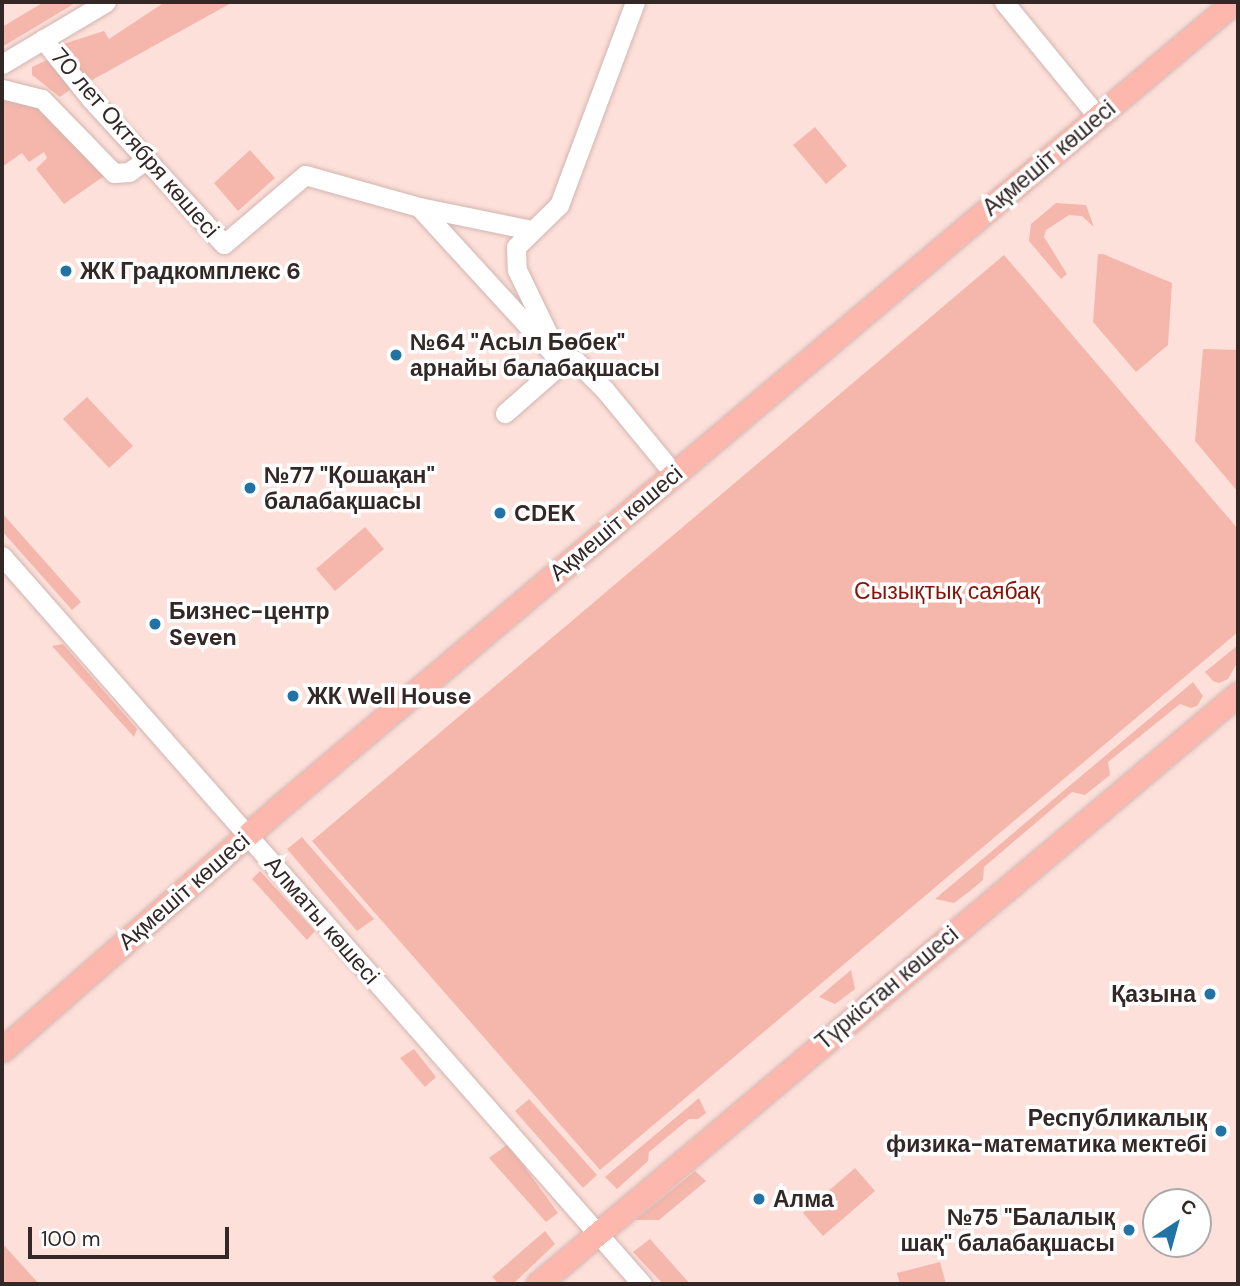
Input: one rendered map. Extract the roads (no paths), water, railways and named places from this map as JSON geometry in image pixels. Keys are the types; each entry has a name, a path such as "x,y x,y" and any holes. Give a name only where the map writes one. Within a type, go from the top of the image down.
{"main road":[{"name":"Ақмешіт көшесі","path":"2,1051 248,835 1234,2"},
{"name":"Түркістан көшесі","path":"538,1284 1238,694"}],"street":[{"path":"2,64 106,2"},
{"path":"562,363 517,270 516,247 559,205 635,2"},
{"path":"1004,2 1098,117"},
{"name":"70 лет Октября көшесі","path":"43,39 90,98 225,244 306,174 419,207 531,230"},
{"path":"2,89 42,99 114,173 129,172 147,159"},
{"path":"419,207 562,363"},
{"path":"505,413 562,363 576,361 614,401 674,474"},
{"name":"Алматы көшесі","path":"2,556 642,1284"}],"place":[{"name":"ЖК Градкомплекс 6","path":"66,271"},
{"name":"№64 \"Асыл Бөбек\" арнайы балабақшасы","path":"396,355"},
{"name":"№77 \"Қошақан\" балабақшасы","path":"250,488"},
{"name":"CDEK","path":"500,513"},
{"name":"Бизнес-центр Seven","path":"155,624"},
{"name":"ЖК Well House","path":"293,696"},
{"name":"Қазына","path":"1210,994"},
{"name":"Республикалық физика-математика мектебі","path":"1221,1131"},
{"name":"Алма","path":"759,1199"},
{"name":"№75 \"Балалық шақ\" балабақшасы","path":"1129,1230"}],"park label":[{"name":"Сызықтық саябақ","path":"947,591"}]}
